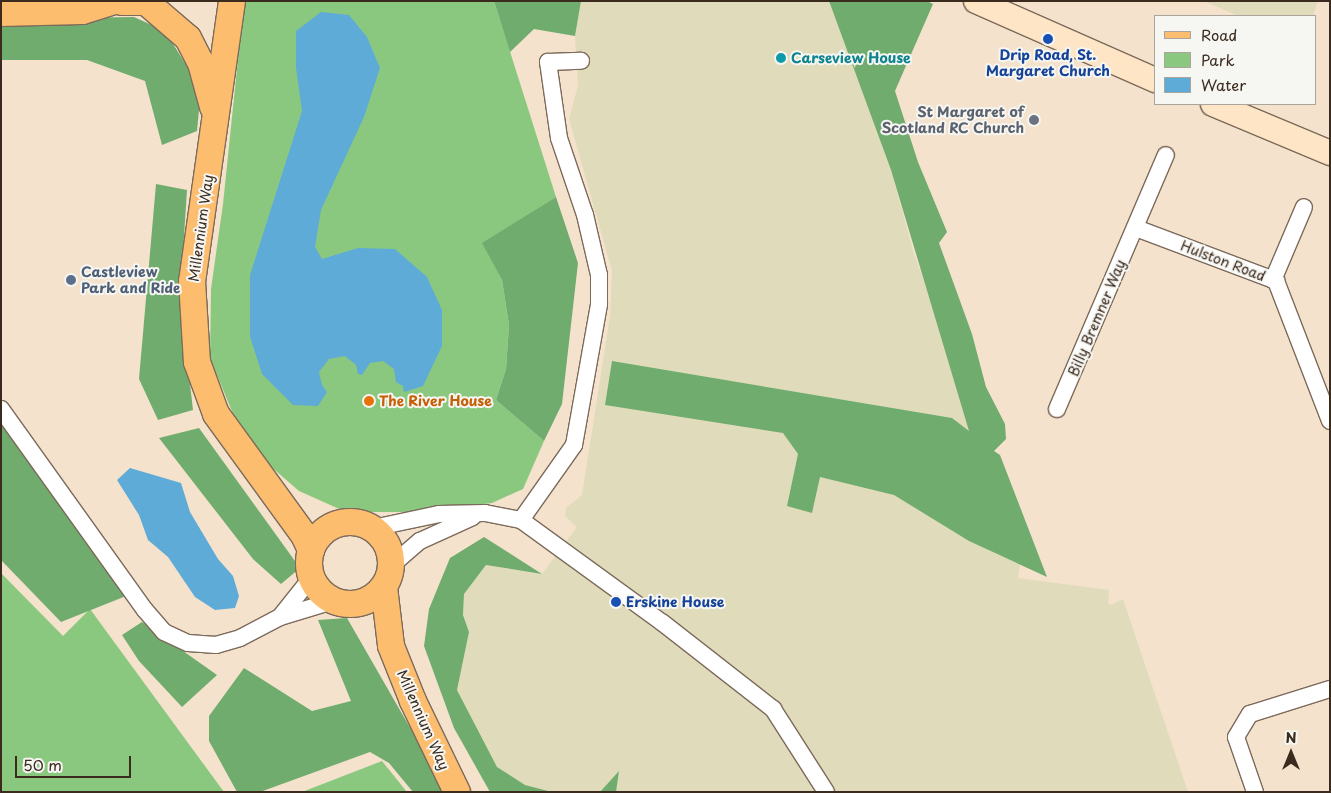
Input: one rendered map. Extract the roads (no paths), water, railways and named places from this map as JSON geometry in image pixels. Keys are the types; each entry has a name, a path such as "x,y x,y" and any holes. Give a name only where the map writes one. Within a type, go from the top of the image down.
{"highway":[{"path":"1,12 82,10 111,1"}],"main road":[{"name":"Millennium Way","path":"232,1 192,281 197,362 216,414 274,494 311,550"},
{"name":"Millennium Way","path":"140,2 188,38 201,63 216,119"},
{"name":"Millennium Way","path":"274,494 332,525"},
{"path":"353,521 374,528 388,545 388,576 377,595 345,602 320,591 311,578 311,550 319,536 332,525 353,521"},
{"name":"Millennium Way","path":"388,576 391,646 413,701 457,792"},
{"name":"Millennium Way","path":"345,602 391,646"}],"street":[{"path":"976,1 1154,80"},
{"path":"521,520 574,445 599,304 599,275 594,251 585,215 559,138 548,62 581,61"},
{"path":"1215,105 1330,153"},
{"name":"Billy Bremner Way","path":"1057,409 1166,155"},
{"path":"1273,280 1304,208"},
{"name":"Hulston Road","path":"1136,228 1276,281 1325,397 1330,421"},
{"path":"1,409 145,610 164,632 188,643 216,645 240,638 280,617 345,602"},
{"path":"388,576 420,541 485,513"},
{"path":"374,528 439,514 485,513 521,520 671,628 773,709 826,792"},
{"path":"280,617 311,578"},
{"path":"1255,792 1236,737 1250,714 1330,688"}],"water":[{"path":"321,12 349,15 367,37 380,68 364,117 321,210 315,247 322,259 358,248 395,249 427,277 442,310 442,346 423,386 404,392 403,386 396,382 394,369 383,361 370,363 362,375 358,374 356,365 345,356 329,359 319,372 322,385 327,392 318,406 293,405 262,374 250,337 250,275 302,111 296,68 296,31"},
{"path":"130,468 181,483 190,512 218,559 233,576 239,596 235,608 215,610 195,597 168,557 148,540 139,515 117,480"}],"place":[{"name":"Drip Road, St. Margaret Church","path":"1048,39"},
{"name":"Carseview House","path":"781,58"},
{"name":"St Margaret of Scotland RC Church","path":"1034,120"},
{"name":"Castleview Park and Ride","path":"71,280"},
{"name":"The River House","path":"369,401"},
{"name":"Erskine House","path":"616,602"}]}
